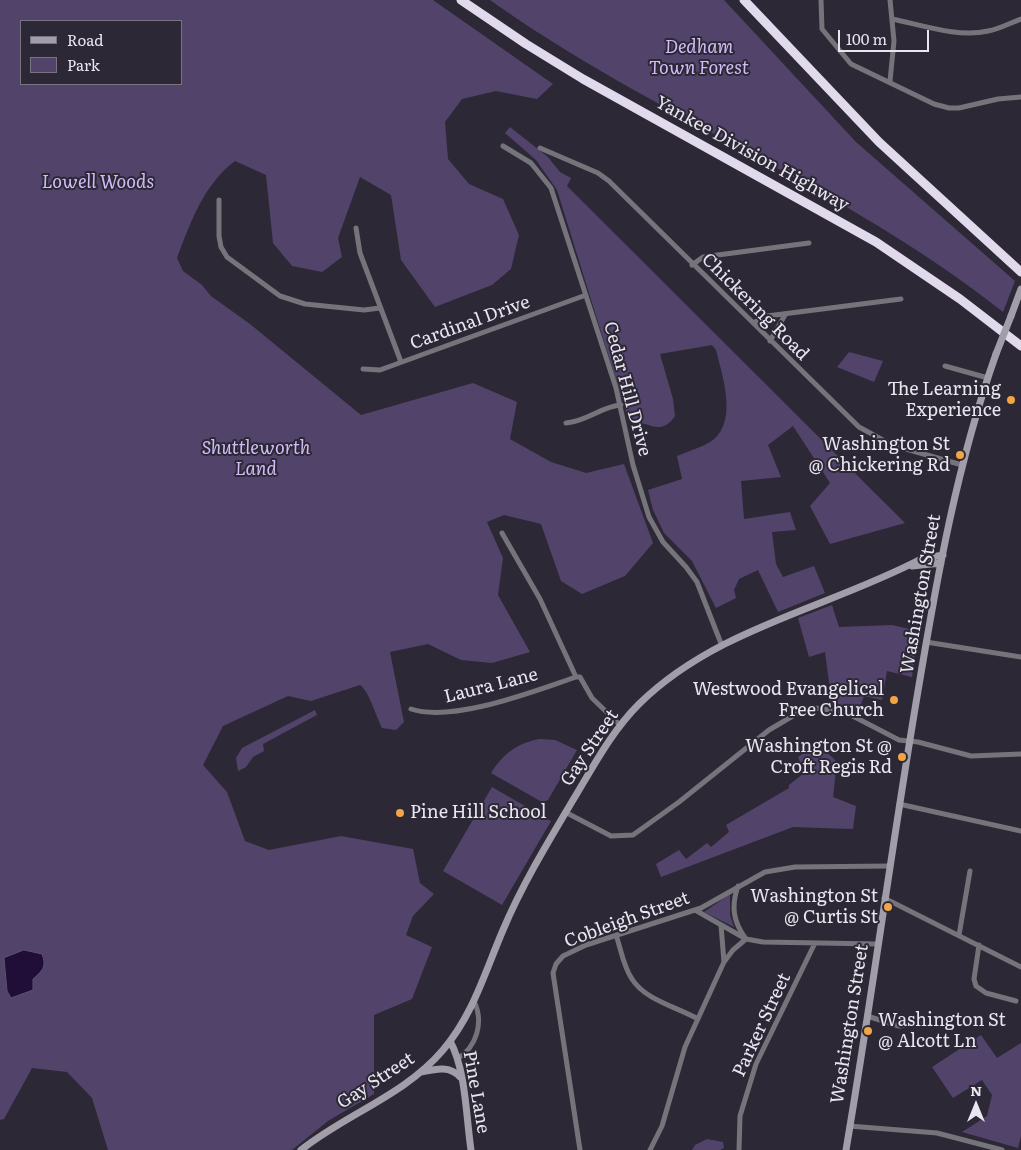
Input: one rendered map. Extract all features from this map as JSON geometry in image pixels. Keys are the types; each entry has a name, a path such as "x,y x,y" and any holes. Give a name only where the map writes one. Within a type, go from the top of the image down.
{"highway":[{"name":"Yankee Division Highway","path":"461,0 513,36 583,80 876,242 955,295 1021,346"},
{"path":"744,0 878,142 1020,270"}],"street":[{"path":"821,0 822,29 825,35 851,64 890,81 934,104 949,108 1021,97"},
{"path":"890,0 894,41 890,81"},
{"path":"892,19 952,31 976,32 988,31 1021,19"},
{"name":"Cedar Hill Drive","path":"503,146 531,163 551,188 621,405 633,465 649,517 663,542 686,566 696,582 722,646"},
{"name":"Chickering Road","path":"540,148 598,173 609,181 850,420 869,434 903,449 962,465"},
{"path":"219,200 219,236 221,247 227,256 280,296 305,304 364,310 380,308"},
{"path":"356,228 360,252 401,362"},
{"path":"692,265 710,256 809,243"},
{"name":"Washington Street","path":"846,1150 909,742 941,563 962,465 988,378 1020,290"},
{"name":"Cardinal Drive","path":"363,369 380,370 586,295"},
{"path":"752,323 762,317 901,299"},
{"path":"770,341 786,315"},
{"path":"945,366 988,378"},
{"path":"566,423 585,420 611,407 621,405"},
{"path":"502,533 540,600 576,677 580,677 592,698 620,725"},
{"name":"Gay Street","path":"300,1150 331,1127 390,1093 421,1072 450,1041 474,1001 517,898 566,812 620,725 657,688 722,646 769,623 932,556 943,555"},
{"name":"Gay Street","path":"907,567 941,563"},
{"path":"926,642 1021,657"},
{"name":"Laura Lane","path":"412,709 437,714 517,697 576,677"},
{"path":"566,812 610,836 633,835 679,802 769,730 803,710 815,708 845,712 880,732 900,740 971,756 1021,754"},
{"path":"899,804 1021,831"},
{"name":"Cobleigh Street","path":"580,1150 553,973 556,964 563,956 586,945 695,910 766,872 780,868 889,866"},
{"path":"959,935 970,870"},
{"path":"738,886 734,903 734,914 746,939"},
{"path":"884,898 1021,967"},
{"path":"695,910 746,939 758,942 877,944"},
{"path":"721,925 724,962"},
{"path":"616,935 632,980 643,990 662,1002 698,1019"},
{"path":"650,1150 662,1126 685,1047 724,962 733,950 746,939"},
{"name":"Parker Street","path":"739,1150 740,1116 756,1064 815,943"},
{"path":"979,945 974,979 976,986 986,993 1016,1001"},
{"path":"457,1059 470,1049 476,1039 479,1011 474,1001"},
{"path":"866,1016 899,1026 920,1023"},
{"name":"Pine Lane","path":"450,1041 462,1080 471,1150"},
{"path":"421,1072 448,1069 454,1071 462,1080"},
{"path":"850,1126 938,1133 1002,1150"}],"green space":[{"path":"0,0 433,0 553,84 537,99 496,91 462,99 445,122 448,159 469,184 503,199 519,235 511,269 492,285 435,307 401,260 391,195 360,177 338,238 342,257 322,272 292,266 273,243 266,175 235,161 224,170 206,193 187,231 177,258 183,271 202,285 211,296 250,324 361,415 473,383 517,402 510,439 551,462 586,473 624,464 653,543 625,576 582,594 561,581 541,524 504,515 487,522 503,558 498,595 530,652 492,663 461,660 428,644 390,652 404,722 396,730 382,728 369,698 360,685 311,701 288,696 223,726 203,765 227,792 245,841 269,850 341,836 413,849 420,883 434,894 413,916 406,935 432,947 412,999 374,1015 374,1094 328,1121 292,1150 108,1150 92,1098 67,1072 32,1068 4,1119 0,1120"},
{"name":"Dedham Town Forest","path":"490,0 724,0 856,142 1015,281 1003,312 942,267 879,227 617,80 553,42"},
{"path":"510,127 548,157 560,172 571,178 567,186 905,523 830,544 810,506 830,483 793,426 768,445 781,477 741,481 744,519 790,512 796,530 772,532 776,564 783,577 814,566 825,593 778,612 758,570 739,579 734,590 736,598 716,608 692,561 664,533 653,510 648,490 682,479 677,456 701,447 713,440 721,431 725,421 726,397 716,350 712,345 660,354 673,399 675,416 664,426 659,427 629,422 557,190 536,160 505,133"},
{"path":"849,352 883,361 874,382 837,367"},
{"path":"832,605 839,627 892,625 918,631 912,677 887,671 882,700 864,696 858,712 847,707 832,705 825,652 809,657 798,618"},
{"path":"315,710 317,715 263,744 264,751 253,757 246,767 238,771 236,758 242,748"},
{"path":"540,739 555,740 577,750 548,800 542,802 491,773 500,760 511,750 524,743"},
{"path":"820,746 837,762 833,797 856,806 853,829 793,827 661,877 656,864 679,850 686,859 707,843 711,847 729,832 726,825 789,788 789,785 804,773 798,757 812,748"},
{"path":"492,787 551,821 502,905 443,871"},
{"path":"730,894 730,915 734,927 704,912"},
{"path":"981,1035 997,1058 1021,1043 1021,1136 1018,1148 962,1132 987,1116 992,1095 982,1080 953,1098 932,1067"},
{"path":"707,1139 723,1142 724,1148 720,1150 692,1150 695,1145"}],"shaded area":[{"path":"24,950 42,954 44,966 33,979 33,990 11,998 7,991 4,958"}],"place":[{"name":"The Learning Experience","path":"1011,400"},
{"name":"Washington St @ Chickering Rd","path":"960,455"},
{"name":"Westwood Evangelical Free Church","path":"894,700"},
{"name":"Washington St @ Croft Regis Rd","path":"902,757"},
{"name":"Pine Hill School","path":"400,813"},
{"name":"Washington St @ Curtis St","path":"888,907"},
{"name":"Washington St @ Alcott Ln","path":"868,1031"}],"park label":[{"name":"Lowell Woods","path":"98,183"},
{"name":"Shuttleworth Land","path":"256,459"}]}
